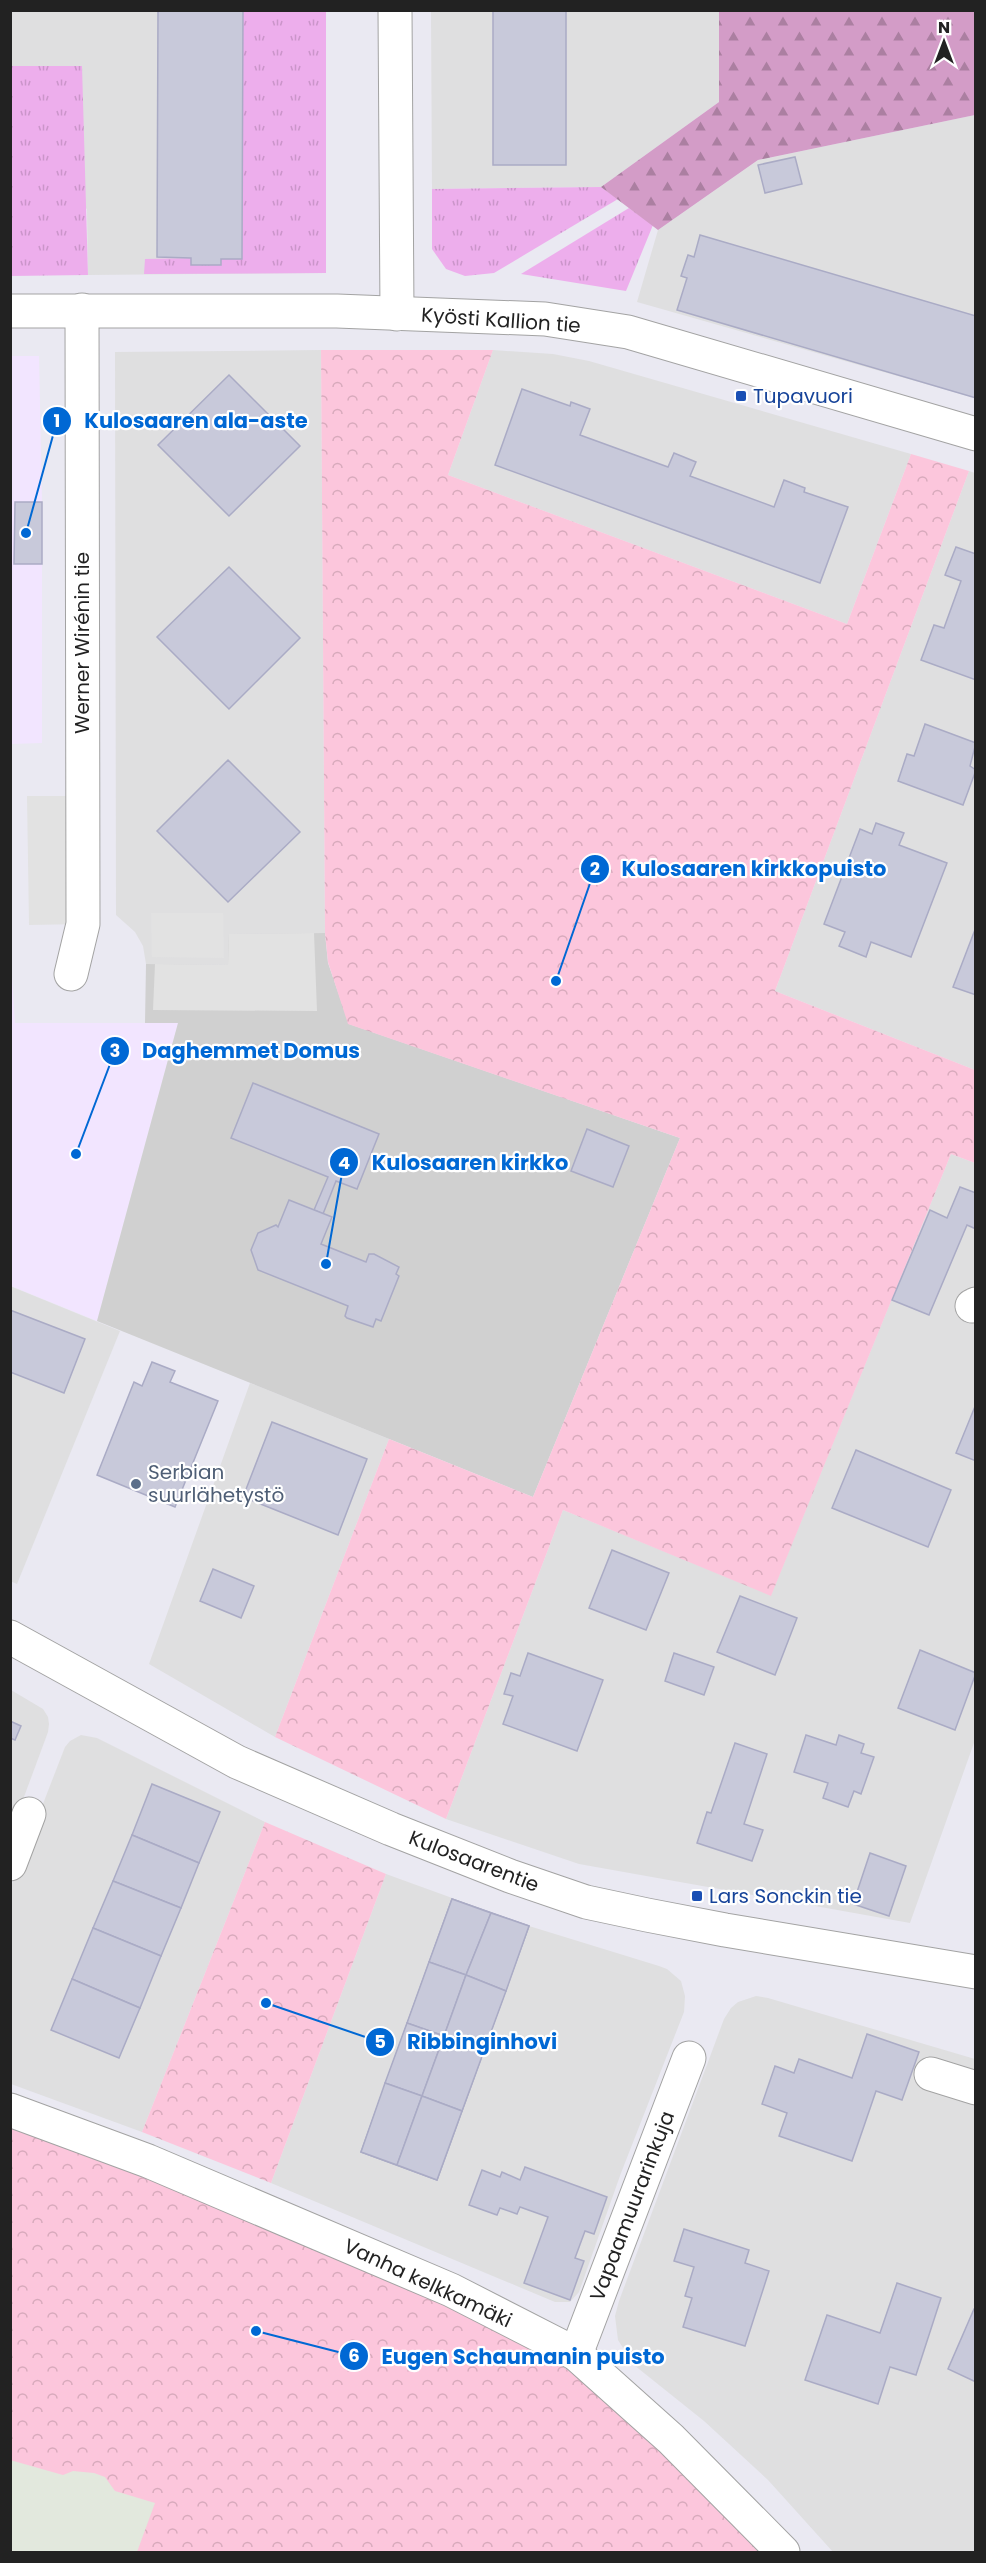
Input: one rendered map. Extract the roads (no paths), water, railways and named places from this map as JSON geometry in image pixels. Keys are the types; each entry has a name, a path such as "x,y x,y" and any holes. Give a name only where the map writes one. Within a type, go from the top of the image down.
{"street":[{"path":"396,10 397,314"},
{"name":"Werner Wirénin tie","path":"71,974 83,924 82,310"},
{"name":"Kyösti Kallion tie","path":"10,311 325,311 545,319 628,332 975,434"},
{"name":"Kulosaarentie","path":"10,1637 237,1762 391,1829 510,1876 586,1902 725,1930 975,1972"},
{"path":"10,1864 29,1814"},
{"name":"Vapaamuurarinkuja","path":"576,2354 688,2058"},
{"path":"932,2074 975,2088"},
{"name":"Vanha kelkkamäki","path":"10,2110 147,2161 451,2290 576,2354 671,2439 769,2536 783,2553"}],"place":[{"name":"Tupavuori","path":"741,396"},
{"name":"Kulosaaren ala-aste","path":"26,533"},
{"name":"Kulosaaren kirkkopuisto","path":"556,981"},
{"name":"Daghemmet Domus","path":"76,1154"},
{"name":"Kulosaaren kirkko","path":"326,1264"},
{"name":"Serbian suurlähetystö","path":"136,1484"},
{"name":"Lars Sonckin tie","path":"697,1896"},
{"name":"Ribbinginhovi","path":"266,2003"},
{"name":"Eugen Schaumanin puisto","path":"256,2331"}]}
